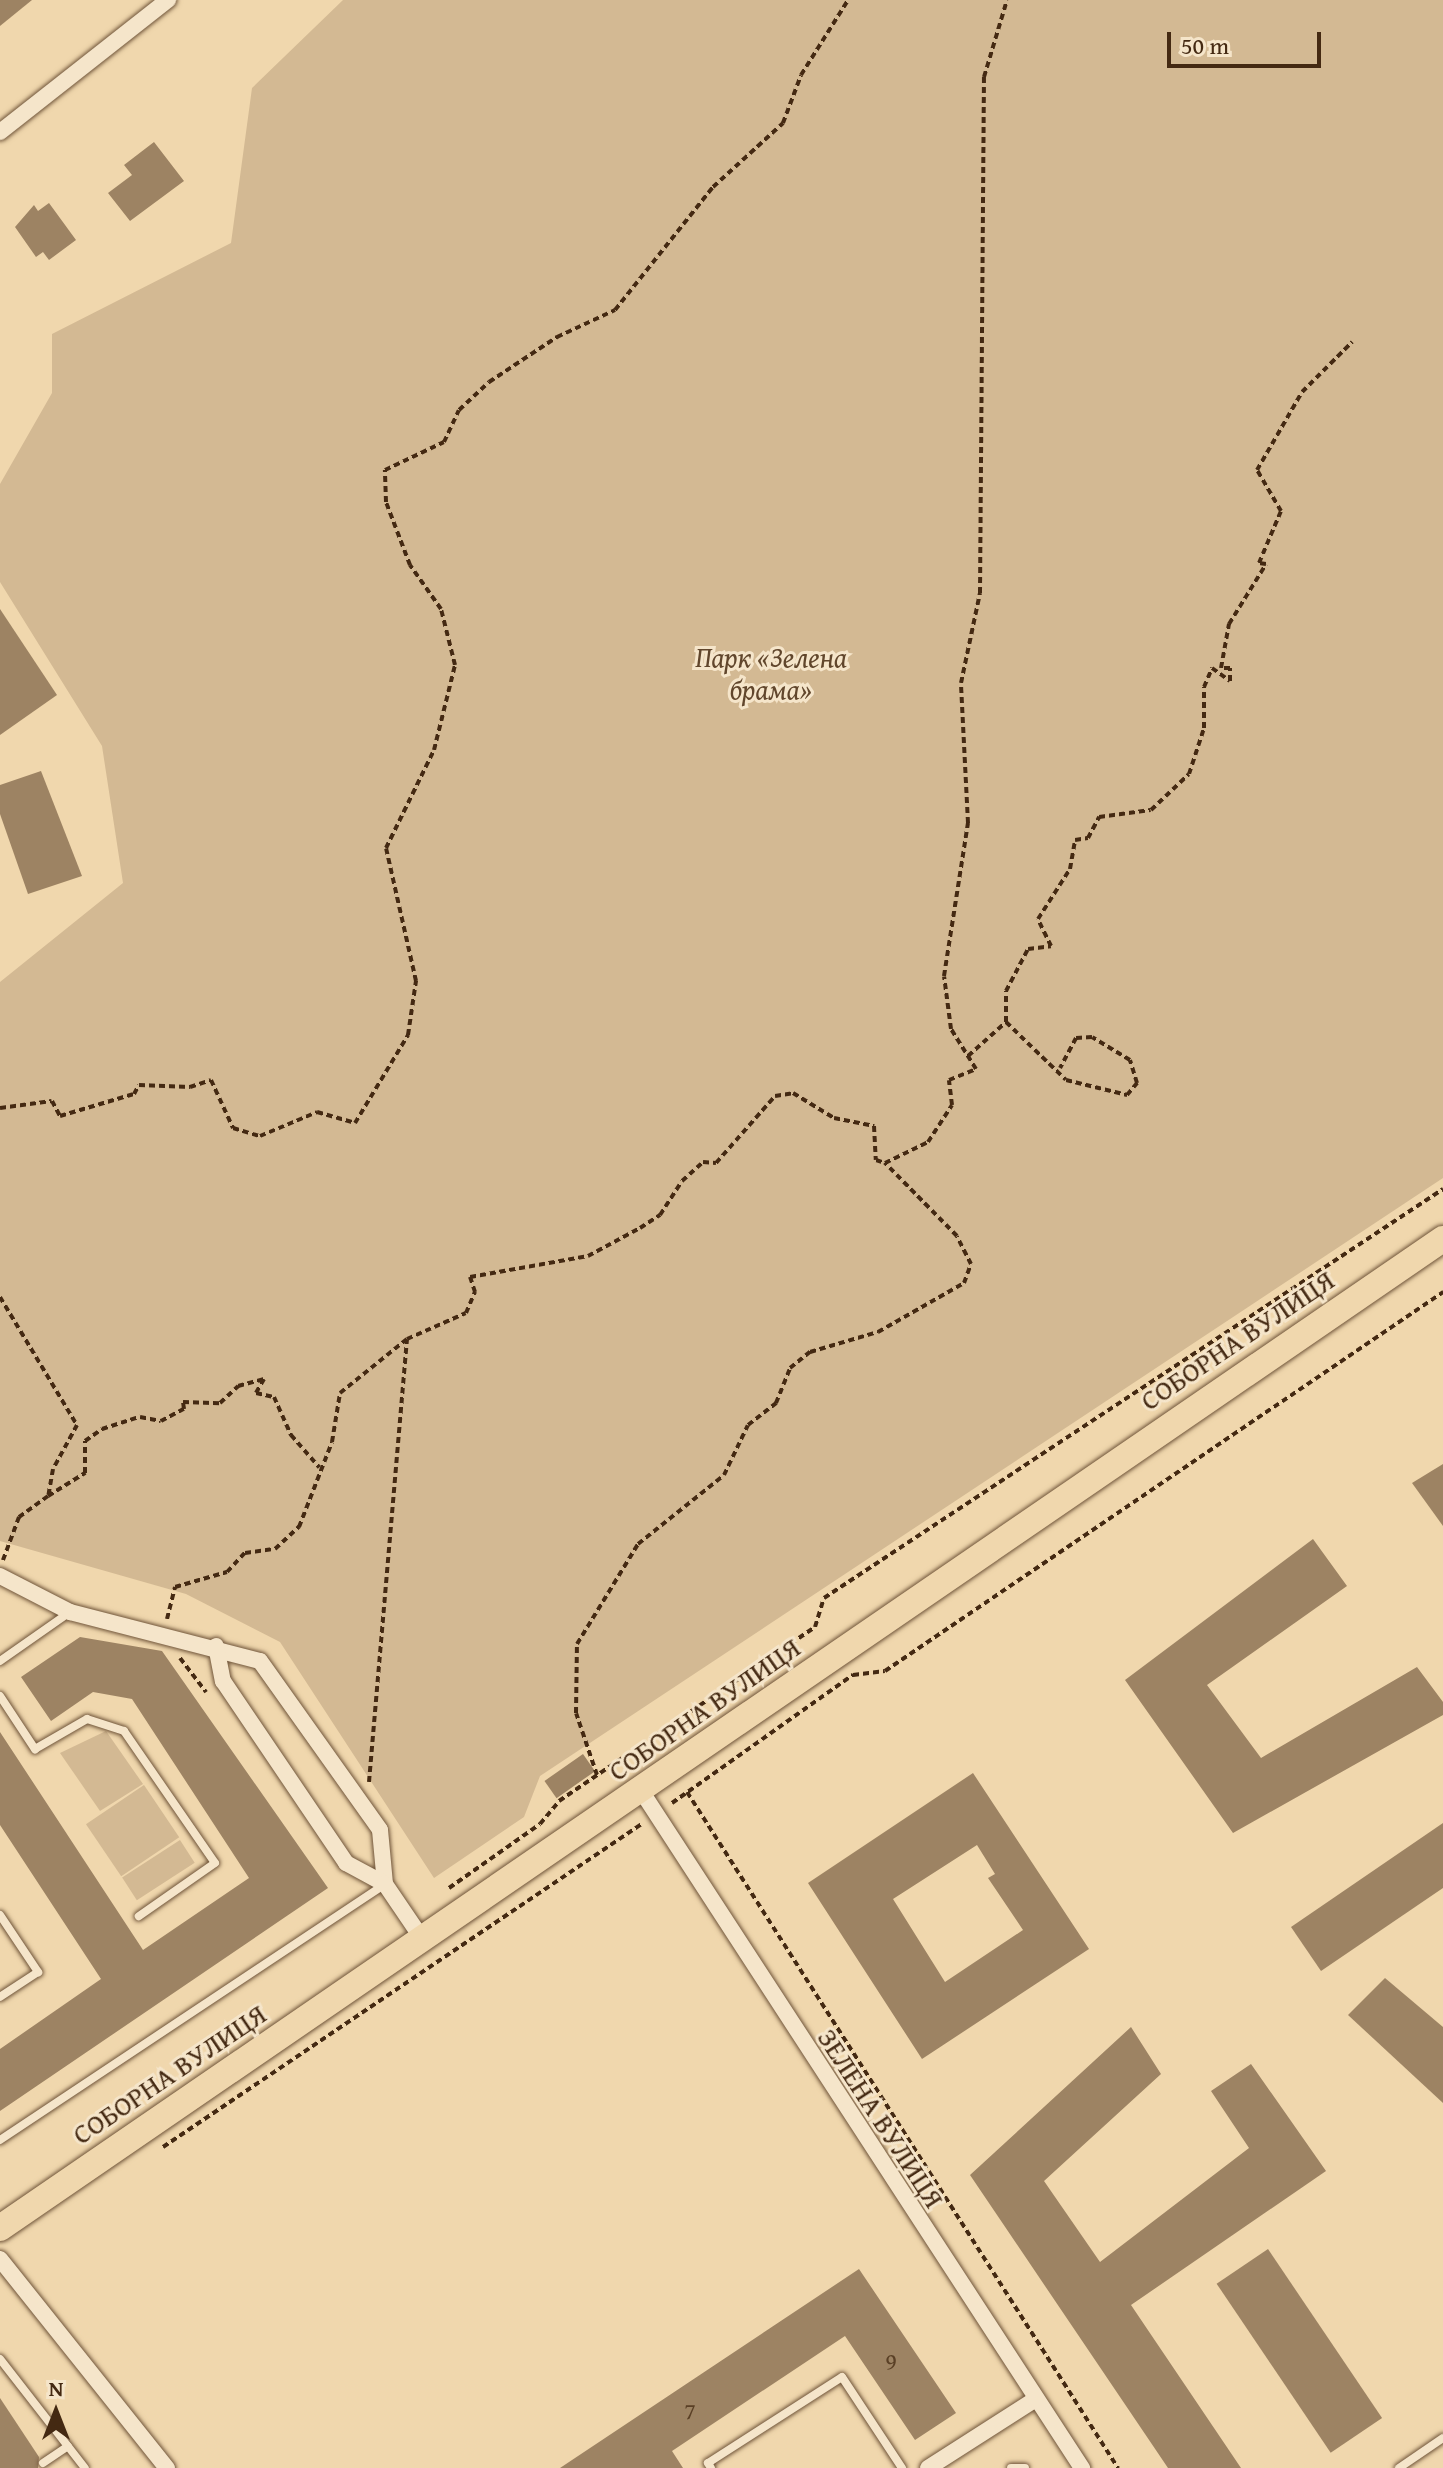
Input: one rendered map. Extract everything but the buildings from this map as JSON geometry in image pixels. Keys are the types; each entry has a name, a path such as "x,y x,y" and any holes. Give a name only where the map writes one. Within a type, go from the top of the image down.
{"main road":[{"name":"СОБОРНА ВУЛИЦЯ","path":"0,2228 642,1792 1443,1239"}],"street":[{"path":"0,132 168,0"},
{"path":"0,1573 70,1612 168,1633 260,1661 380,1830 385,1884"},
{"path":"216,1646 223,1681 346,1863 385,1884 423,1940"},
{"name":"ЗЕЛЕНА ВУЛИЦЯ","path":"642,1792 1082,2468"},
{"path":"0,2259 167,2468"},
{"path":"928,2468 1036,2399"}],"lane":[{"path":"0,1661 70,1612"},
{"path":"0,1696 35,1749 87,1719 124,1731 215,1863 139,1916"},
{"path":"0,2140 385,1884"},
{"path":"0,1915 38,1972 0,1997"},
{"path":"0,2359 85,2468"},
{"path":"711,2468 708,2463 842,2377 902,2468"},
{"path":"1399,2468 1443,2438"},
{"path":"43,2463 68,2446"},
{"path":"1011,2468 1025,2468"}],"path":[{"path":"0,1108 52,1101 60,1116 134,1094 139,1085 190,1087 211,1080 233,1128 260,1136 317,1112 355,1123 408,1035 416,981 386,848 434,750 455,665 441,609 410,565 386,502 385,470 444,442 459,410 489,382 557,337 615,310 713,187 783,123 801,75 848,0"},
{"path":"885,1163 928,1142 952,1105 949,1080 976,1069 951,1029 944,976 968,823 961,683 980,593 984,77 1007,0"},
{"path":"968,1056 1006,1022 1006,991 1017,964 1028,949 1051,946 1038,919 1070,869 1075,840 1088,838 1090,821 1099,817 1151,810 1189,774 1204,728 1204,687 1212,668 1230,681 1230,668 1221,668 1229,624 1266,564 1259,563 1281,511 1257,470 1302,392 1352,342"},
{"path":"1006,1022 1060,1068 1066,1080 1094,1092 1127,1095 1137,1083 1130,1060 1092,1037 1076,1038 1060,1068"},
{"path":"168,1633 166,1609 175,1587 227,1572 245,1553 275,1549 299,1527 340,1393 407,1339 466,1313 475,1292 470,1277 588,1256 640,1228 703,1162 716,1163 775,1096 793,1093 827,1115 874,1126 876,1160 885,1163 957,1236 971,1264 964,1283 878,1332 800,1360 776,1403 748,1425 724,1475 638,1544 577,1644 576,1713 597,1775"},
{"path":"449,1888 597,1775 815,1627 824,1598 1443,1189"},
{"path":"672,1803 853,1675 885,1671 1443,1292"},
{"path":"0,1297 77,1425 53,1469 48,1496"},
{"path":"367,1812 407,1339"},
{"path":"0,1573 19,1517 85,1473 85,1441 102,1429 140,1417 161,1421 184,1409 183,1402 220,1403 238,1386 264,1379 256,1393 274,1397 291,1435 319,1467"},
{"path":"177,1654 215,1704"},
{"path":"687,1792 1118,2468"},
{"path":"158,2150 648,1820"}],"green space":[{"name":"Парк «Зелена брама»","path":"343,0 1443,0 1443,1178 540,1776 524,1817 434,1878 280,1642 186,1594 0,1541 0,982 123,883 102,746 0,582 0,484 52,393 52,334 231,243 252,88"},
{"path":"106,1731 143,1784 100,1811 60,1753"},
{"path":"144,1785 179,1837 121,1876 86,1824"},
{"path":"180,1840 195,1863 137,1900 122,1878"}]}
